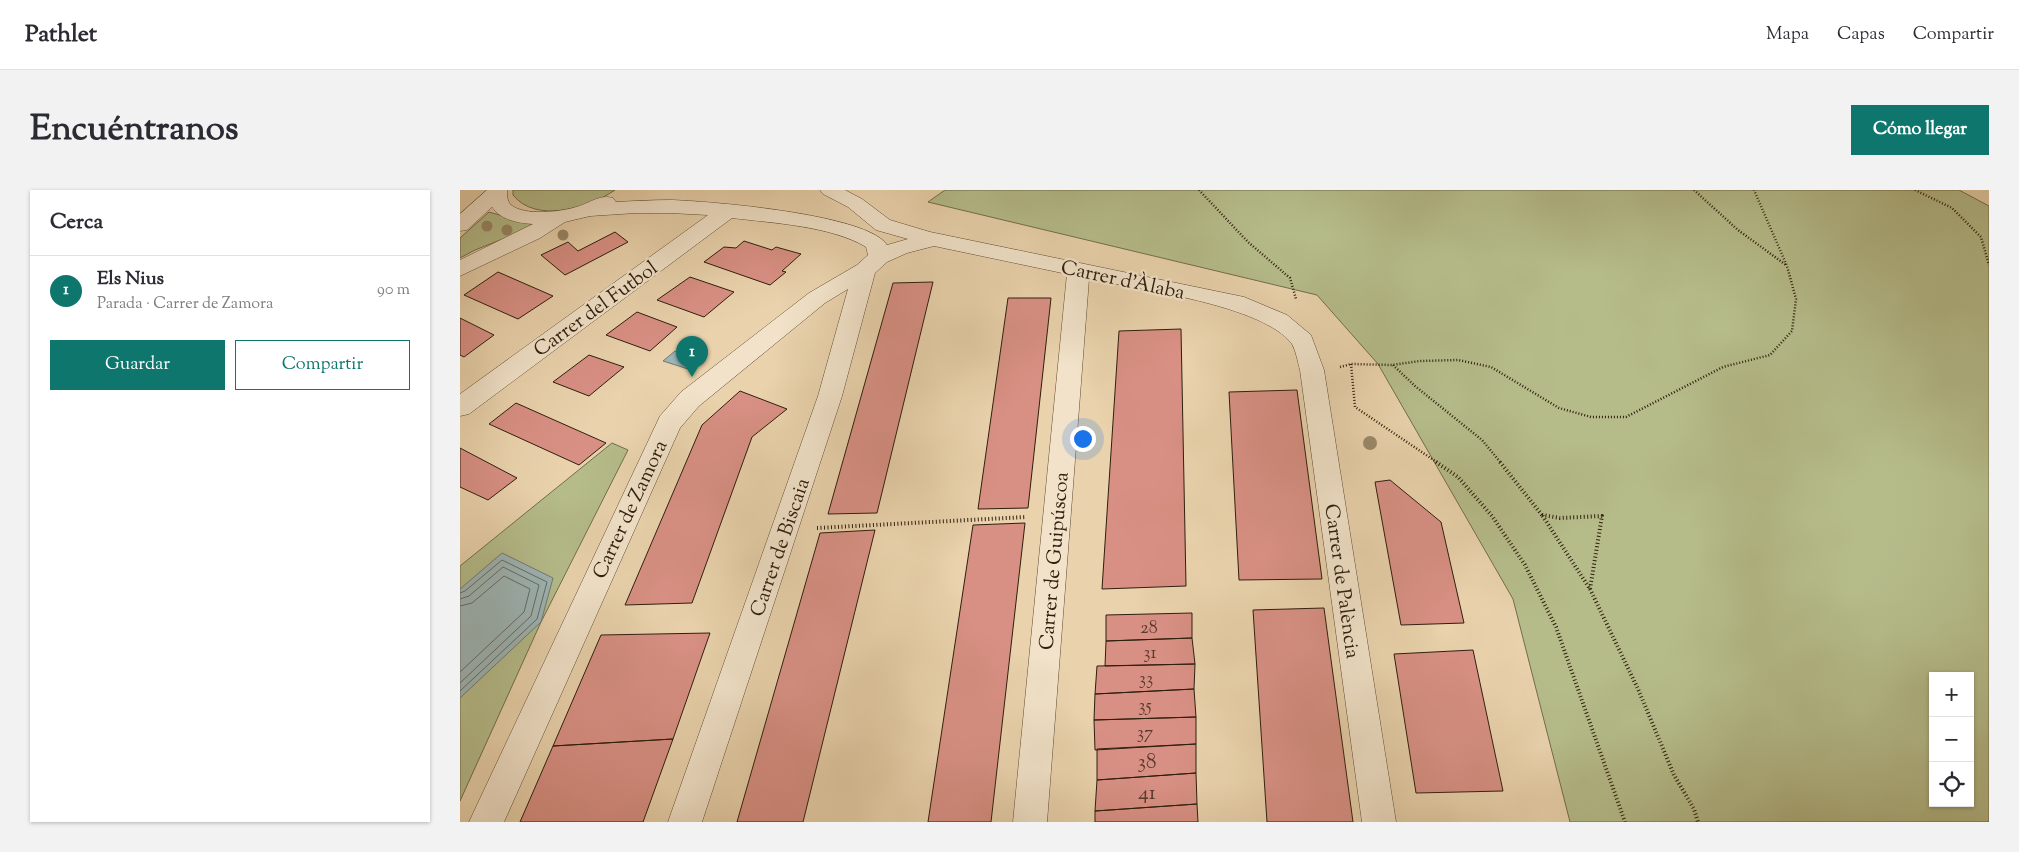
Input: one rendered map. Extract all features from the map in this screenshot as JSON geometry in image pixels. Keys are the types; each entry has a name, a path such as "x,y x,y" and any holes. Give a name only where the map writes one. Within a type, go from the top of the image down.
{"street":[{"path":"590,210 614,199 627,190"},
{"name":"Carrer d'Àlaba","path":"830,190 855,203 883,225 934,240 1236,302 1279,322 1303,341"},
{"path":"497,191 498,202 505,210 518,216 536,219 556,218 590,210 679,206 729,210 832,227 868,238 876,244 872,264"},
{"path":"460,225 497,191"},
{"name":"Carrer del Futbol","path":"460,407 729,210"},
{"path":"460,269 533,232 556,218"},
{"name":"Carrer d'Àlaba","path":"872,264 900,248 934,240"},
{"name":"Carrer de Biscaia","path":"685,822 830,396 872,264"},
{"name":"Carrer de Zamora","path":"486,822 669,423 690,399 770,334 816,298 872,264"},
{"name":"Carrer de Guipúscoa","path":"1030,822 1079,269"},
{"name":"Carrer de Palència","path":"1303,341 1312,370 1379,822"}],"path":[{"path":"1199,190 1248,242 1290,278 1297,305"},
{"path":"1694,190 1747,238 1787,266"},
{"path":"1334,368 1351,364 1392,364 1458,360 1491,367 1559,408 1591,417 1626,417 1723,367 1770,355 1792,331 1796,299 1787,266 1754,190"},
{"path":"1915,190 1952,208 1980,237 1989,265"},
{"path":"1351,364 1355,407 1458,477 1492,516 1525,565 1556,627 1625,822"},
{"path":"1392,364 1415,386 1482,440 1542,515 1590,589 1638,688 1674,775 1694,809 1698,822"},
{"path":"784,530 1057,515"},
{"path":"1542,515 1560,518 1602,516 1590,589"}],"green space":[{"path":"513,190 615,190 604,197 577,207 549,211 535,209 523,204 513,195"},
{"path":"945,190 1959,190 1989,206 1989,822 1570,822 1513,599 1378,364 1317,295 928,202"},
{"path":"489,212 534,225 460,258 460,238"},
{"path":"612,443 628,450 541,622 460,801 460,566"}],"water":[{"path":"675,351 700,359 688,369 663,361"},
{"path":"502,553 553,578 541,622 460,698 460,589"}],"building":[{"path":"615,232 628,242 565,275 541,255 568,242 578,251"},
{"path":"744,241 772,250 776,247 801,254 782,271 786,272 770,285 704,262 724,247 736,248"},
{"path":"498,272 553,296 518,319 464,295"},
{"path":"690,277 734,292 704,317 657,300"},
{"path":"933,282 877,513 828,514 893,283"},
{"path":"1008,298 1051,298 1028,508 978,509"},
{"path":"637,312 677,327 650,351 606,335"},
{"path":"460,318 494,335 464,357 460,355"},
{"path":"1181,329 1186,586 1102,589 1119,331"},
{"path":"589,355 624,367 589,396 553,382"},
{"path":"1297,390 1322,579 1239,580 1229,392"},
{"path":"740,391 787,409 752,437 692,603 625,605 702,425"},
{"path":"516,403 606,443 579,465 489,424"},
{"path":"460,448 517,478 488,500 460,487"},
{"path":"1390,480 1441,522 1464,623 1401,625 1375,482"},
{"path":"1025,523 991,822 928,822 973,525"},
{"path":"875,530 803,822 737,822 820,533"},
{"path":"1324,608 1353,822 1267,822 1253,610"},
{"path":"1192,613 1192,638 1106,641 1106,615"},
{"path":"710,633 673,739 553,746 601,635"},
{"path":"1192,638 1195,664 1105,666 1106,641"},
{"path":"1473,650 1503,791 1416,793 1394,654"},
{"path":"1195,664 1194,689 1095,694 1097,666"},
{"path":"1194,689 1196,717 1094,720 1095,694"},
{"path":"1196,717 1196,744 1095,750 1094,720"},
{"path":"673,739 643,822 520,822 553,746"},
{"path":"1196,744 1196,773 1097,780 1097,749"},
{"path":"1196,773 1197,804 1095,811 1097,780"},
{"path":"1197,804 1198,822 1095,822 1095,811"}],"place":[{"name":"Els Nius","path":"692,377"}]}
